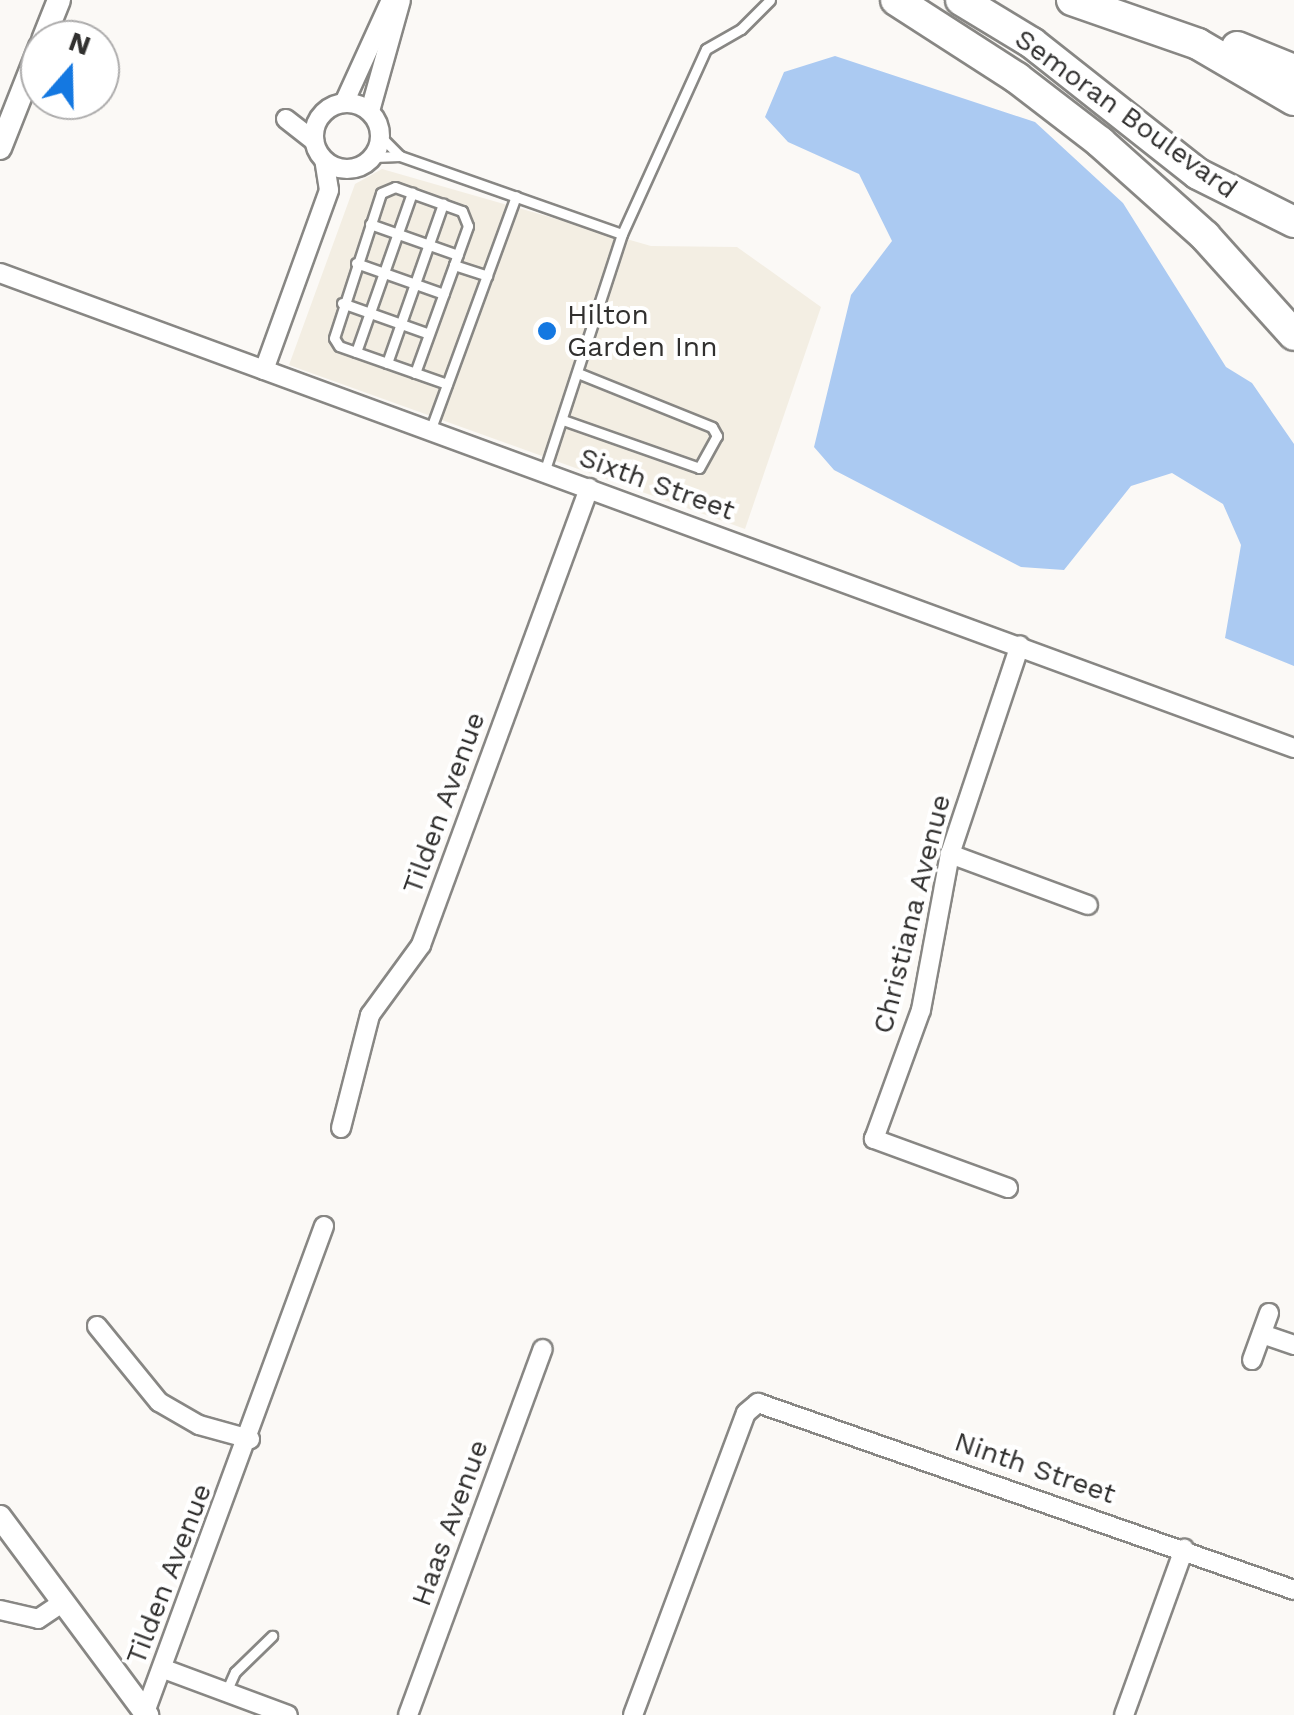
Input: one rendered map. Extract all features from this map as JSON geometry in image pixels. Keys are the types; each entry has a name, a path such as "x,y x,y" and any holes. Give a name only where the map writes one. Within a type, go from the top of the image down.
{"main road":[{"path":"896,0 1017,78 1100,142 1205,236 1294,334"},
{"name":"Semoran Boulevard","path":"961,0 1032,42 1198,174 1294,222"},
{"path":"1072,0 1198,44 1294,100"},
{"path":"1090,0 1294,70"}],"street":[{"path":"264,370 329,190 324,160 314,141 288,114 325,112 344,103 391,0"},
{"path":"329,190 374,157 381,137 370,111 401,0"},
{"path":"0,148 20,97"},
{"path":"344,103 370,111"},
{"path":"314,141 325,112"},
{"path":"324,160 355,169"},
{"name":"Sixth Street","path":"0,273 1294,748"},
{"name":"Tilden Avenue","path":"342,1128 370,1015 421,945 588,488"},
{"name":"Christiana Avenue","path":"1008,1188 874,1140 921,1010 950,854 1020,645"},
{"path":"950,854 1088,905"},
{"name":"Tilden Avenue","path":"146,1714 250,1438 324,1226"},
{"path":"1252,1360 1270,1313"},
{"path":"97,1326 159,1402 199,1425 250,1438"},
{"path":"1262,1334 1294,1345"},
{"name":"Haas Avenue","path":"408,1715 544,1350"},
{"name":"Ninth Street","path":"633,1715 746,1413 758,1403 1294,1590"},
{"path":"0,1517 146,1714"},
{"path":"1124,1715 1184,1550"},
{"path":"0,1610 38,1619 63,1602"},
{"path":"164,1669 288,1715"}],"lane":[{"path":"544,472 580,374 622,234 706,49 741,29 770,0"},
{"path":"381,137 400,156"},
{"path":"374,157 400,156 622,234"},
{"path":"415,373 467,218 443,204 395,187 381,193 342,303 334,338 356,352 415,373 447,384"},
{"path":"356,352 412,193"},
{"path":"430,431 516,196"},
{"path":"387,363 443,204"},
{"path":"370,224 428,245 487,276"},
{"path":"356,263 444,294"},
{"path":"342,303 429,334"},
{"path":"563,420 699,468 712,451 717,436 712,427 580,374"},
{"path":"226,1692 235,1672 272,1636"}],"shaded area":[{"path":"382,169 651,246 737,247 821,307 745,529 289,365 355,184"}],"water":[{"path":"835,56 1035,122 1123,203 1226,367 1252,383 1294,444 1294,666 1225,638 1241,545 1223,504 1172,473 1131,486 1064,570 1021,567 834,470 814,447 851,295 892,241 859,174 788,142 765,117 784,72"}],"place":[{"name":"Hilton Garden Inn","path":"547,331"}]}
